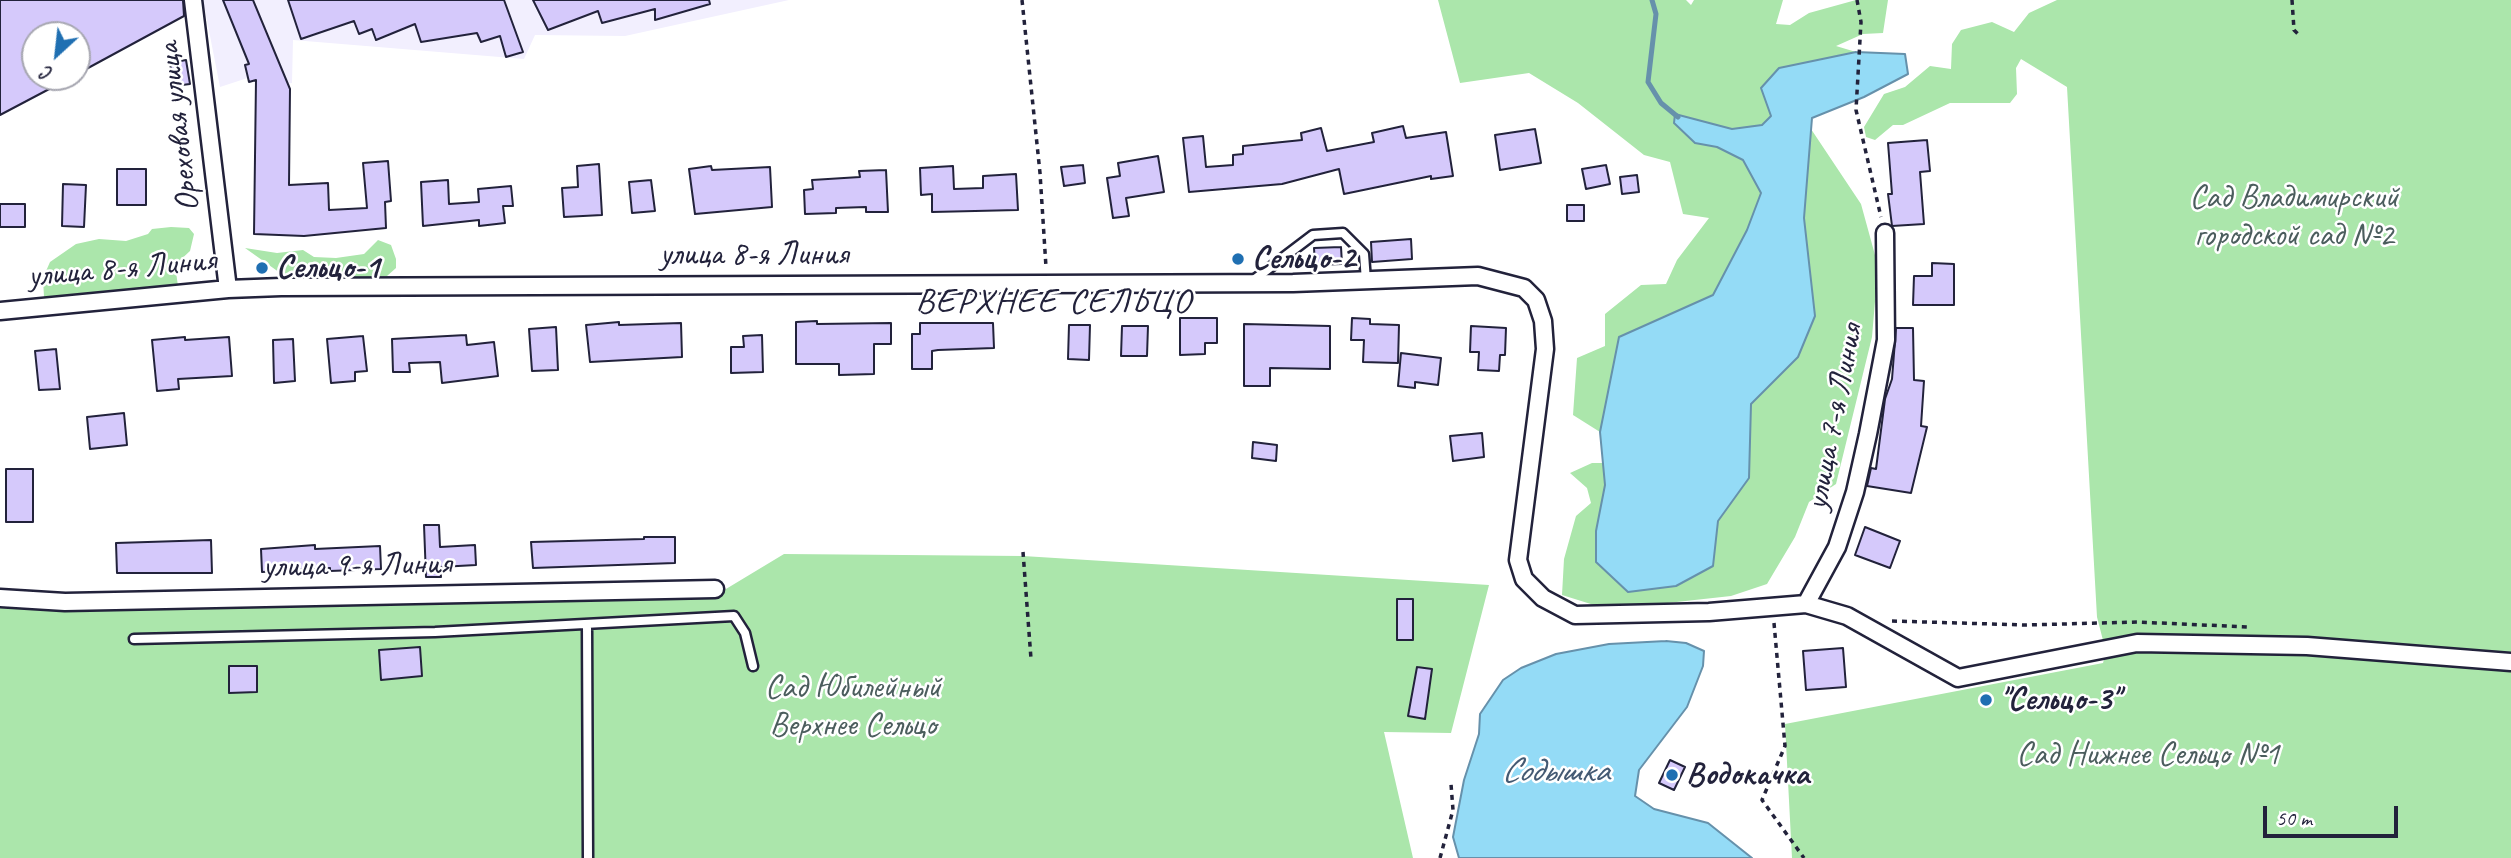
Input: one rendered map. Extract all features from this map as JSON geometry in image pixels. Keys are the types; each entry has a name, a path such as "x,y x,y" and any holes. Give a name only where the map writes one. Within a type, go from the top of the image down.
{"street":[{"name":"Ореховая улица","path":"193,0 228,289"},
{"name":"улица 7-я Линия","path":"1806,604 1837,547 1855,492 1868,434 1886,340 1885,233"},
{"name":"улица 8-я Линия","path":"0,311 228,289 1249,283 1478,276 1524,288 1536,300 1543,321 1545,349 1518,560 1524,579 1542,598 1575,615 1709,612 1773,607"},
{"name":"улица 9-я Линия","path":"0,598 79,602 715,589"},
{"path":"1773,607 1806,604 1847,616 1958,678 2137,643 2307,646 2511,662"}],"lane":[{"path":"1249,283 1313,235 1343,233 1364,254 1366,281"},
{"path":"134,639 435,632 734,616 745,633 753,666"},
{"path":"587,624 588,858"}],"path":[{"path":"1022,0 1040,173 1046,283"},
{"path":"1857,0 1861,22 1856,110 1885,233"},
{"path":"2292,0 2294,30 2301,37"},
{"path":"1023,552 1031,659"},
{"path":"1773,607 1785,746 1762,800 1804,858"},
{"path":"1891,621 2025,625 2221,623 2262,628"},
{"path":"1440,858 1453,810 1451,784"}],"shaded area":[{"path":"203,0 789,0 625,36 535,35 524,59 293,40 292,83 277,85 275,69 220,87"}],"green space":[{"path":"1438,0 1686,0 1691,5 1694,0 1783,0 1776,24 1790,25 1809,13 1856,0 1888,0 1883,33 1863,34 1836,46 1856,52 1779,69 1771,116 1763,125 1732,129 1675,114 1695,143 1717,147 1743,160 1761,192 1747,230 1713,295 1619,337 1600,432 1573,415 1577,358 1605,346 1605,314 1641,285 1666,284 1677,260 1709,218 1683,214 1670,162 1644,155 1578,103 1529,73 1460,83"},
{"name":"Сад Владимирский городской сад №2","path":"2057,0 2511,0 2511,858 1792,858 1785,724 2103,663 2106,652 2097,617 2067,87 2021,59 2016,68 2017,94 2010,103 1950,103 1903,125 1893,125 1875,140 1866,137 1864,127 1884,94 1905,87 1930,66 1951,69 1952,44 1961,30 1992,22 2014,32 2029,13"},
{"path":"1811,129 1861,204 1878,266 1872,337 1836,484 1809,502 1795,537 1767,584 1731,596 1640,606 1594,605 1562,595 1564,559 1576,516 1591,503 1587,488 1570,473 1592,463 1603,463 1605,485 1596,531 1713,566 1718,521 1749,478 1751,404 1798,357 1814,316 1804,218"},
{"path":"189,228 194,234 190,251 175,265 178,286 44,297 43,278 50,262 76,244 99,239 126,241 148,234 152,229"},
{"path":"378,240 391,245 396,259 396,268 387,276 275,283 283,275 245,248 277,253 303,250 314,257 336,258 364,254"},
{"name":"Сад Юбилейный Верхнее Сельцо","path":"784,554 1023,556 1489,585 1451,733 1384,732 1413,858 0,858 0,606 716,595"}],"water":[{"path":"1856,52 1905,54 1908,74 1864,97 1812,118 1804,218 1815,316 1798,357 1751,404 1749,478 1718,521 1713,566 1676,586 1628,592 1596,562 1596,531 1605,485 1600,432 1619,337 1713,295 1747,230 1761,193 1743,160 1717,147 1695,143 1674,123 1675,114 1732,129 1762,125 1771,116 1761,88 1779,68"},
{"name":"Содышка","path":"1666,641 1686,643 1704,651 1703,666 1687,707 1639,770 1635,796 1654,809 1708,823 1752,858 1459,858 1453,837 1464,780 1479,734 1480,714 1503,680 1521,668 1556,654 1609,644"}],"building":[{"path":"0,0 183,0 184,16 91,66 91,21 21,21 21,91 45,91 0,115"},
{"path":"223,0 253,0 290,89 289,185 328,183 329,210 367,208 363,163 388,161 391,201 385,202 386,228 304,236 254,234 256,80 249,82 245,65 249,64"},
{"path":"288,0 504,0 523,52 506,57 500,36 481,42 477,33 421,42 415,24 376,40 372,29 359,34 354,21 301,39"},
{"path":"533,0 709,0 710,4 655,20 655,9 602,23 598,11 548,30"},
{"path":"186,60 190,84 174,86 170,63"},
{"path":"1403,126 1406,138 1446,132 1453,176 1431,179 1431,176 1344,194 1339,169 1282,184 1189,192 1183,138 1203,136 1206,167 1233,165 1233,155 1243,154 1243,146 1302,140 1301,133 1321,128 1327,151 1374,142 1372,133"},
{"path":"1535,129 1541,163 1500,170 1495,135"},
{"path":"1927,140 1930,171 1920,172 1924,224 1892,226 1888,194 1892,194 1888,143"},
{"path":"1158,156 1164,192 1126,198 1129,216 1113,218 1107,178 1120,176 1118,163"},
{"path":"599,164 602,215 564,217 562,188 578,187 577,166"},
{"path":"1083,165 1085,183 1064,186 1061,167"},
{"path":"1606,165 1610,184 1586,189 1582,169"},
{"path":"711,166 712,170 770,167 772,207 695,214 689,169"},
{"path":"953,166 954,189 983,188 983,176 1016,174 1018,210 932,212 932,194 921,195 920,168"},
{"path":"117,169 146,169 146,205 117,205"},
{"path":"886,170 888,212 866,212 866,207 836,208 836,213 805,214 804,190 813,189 812,180 860,177 859,171"},
{"path":"1637,175 1639,192 1622,194 1620,177"},
{"path":"448,180 449,204 479,202 478,189 511,186 513,206 503,206 505,223 479,226 479,220 423,226 421,182"},
{"path":"651,180 655,211 632,213 629,182"},
{"path":"63,184 86,185 84,227 62,226"},
{"path":"0,204 25,204 25,227 0,227"},
{"path":"1567,205 1584,205 1584,221 1567,221"},
{"path":"1411,239 1412,259 1372,262 1371,242"},
{"path":"1341,247 1342,264 1315,265 1314,248"},
{"path":"1932,263 1954,264 1954,305 1913,305 1914,276 1932,276"},
{"path":"1180,318 1217,318 1217,343 1205,343 1205,354 1180,355"},
{"path":"1352,318 1370,319 1370,324 1399,325 1398,363 1363,362 1364,340 1351,340"},
{"path":"817,321 817,324 891,323 891,344 874,344 874,374 839,375 839,364 796,364 796,322"},
{"path":"619,322 619,325 681,323 682,357 590,362 586,325"},
{"path":"920,323 993,323 994,348 932,351 932,369 912,369 912,334 920,334"},
{"path":"1244,324 1330,326 1330,369 1270,368 1270,386 1244,386"},
{"path":"1069,325 1090,325 1089,360 1068,359"},
{"path":"1122,326 1148,326 1147,356 1121,356"},
{"path":"1471,326 1506,328 1505,355 1500,355 1499,371 1478,370 1479,352 1470,352"},
{"path":"556,327 558,370 532,371 529,329"},
{"path":"1896,328 1913,328 1914,380 1924,381 1921,426 1927,427 1911,493 1867,486 1871,468 1876,469 1885,399 1892,379"},
{"path":"466,335 467,345 494,342 498,376 442,383 440,362 409,363 410,372 393,372 392,339"},
{"path":"762,335 763,372 731,373 731,347 744,347 743,336"},
{"path":"363,336 367,371 355,372 355,381 331,383 327,339"},
{"path":"185,337 185,340 229,337 232,376 178,379 179,389 157,391 152,340"},
{"path":"293,339 295,381 274,383 273,340"},
{"path":"56,349 60,389 39,390 35,351"},
{"path":"1401,353 1441,358 1438,385 1415,382 1415,388 1398,386"},
{"path":"124,413 127,445 90,449 87,417"},
{"path":"1482,433 1484,457 1453,461 1450,436"},
{"path":"1253,442 1277,445 1276,461 1252,458"},
{"path":"6,469 33,469 33,522 6,522"},
{"path":"424,525 439,525 440,547 475,545 476,565 440,567 441,577 426,577"},
{"path":"1865,527 1900,541 1890,568 1855,555"},
{"path":"675,537 675,563 533,568 531,542"},
{"path":"211,540 212,573 117,573 116,543"},
{"path":"315,545 315,549 380,546 381,569 330,571 330,568 262,572 261,549"},
{"path":"1397,599 1413,599 1413,640 1397,640"},
{"path":"420,647 422,676 381,680 379,650"},
{"path":"1843,648 1846,687 1806,690 1803,651"},
{"path":"229,666 257,666 257,692 229,693"},
{"path":"1417,667 1432,669 1425,719 1408,716"},
{"name":"Водокачка","path":"1670,760 1685,767 1674,790 1659,783"}],"waterway":[{"path":"1652,0 1656,14 1648,82 1661,103 1678,117"}],"place":[{"name":"Сельцо-2","path":"1238,259"},
{"name":"Сельцо-1","path":"262,268"},
{"name":"\"Сельцо-3\"","path":"1986,700"},
{"name":"Водокачка","path":"1672,775"}],"district":[{"name":"ВЕРХНЕЕ СЕЛЬЦО","path":"1054,303"}],"park label":[{"name":"Сад Нижнее Сельцо №1","path":"2148,755"}]}
